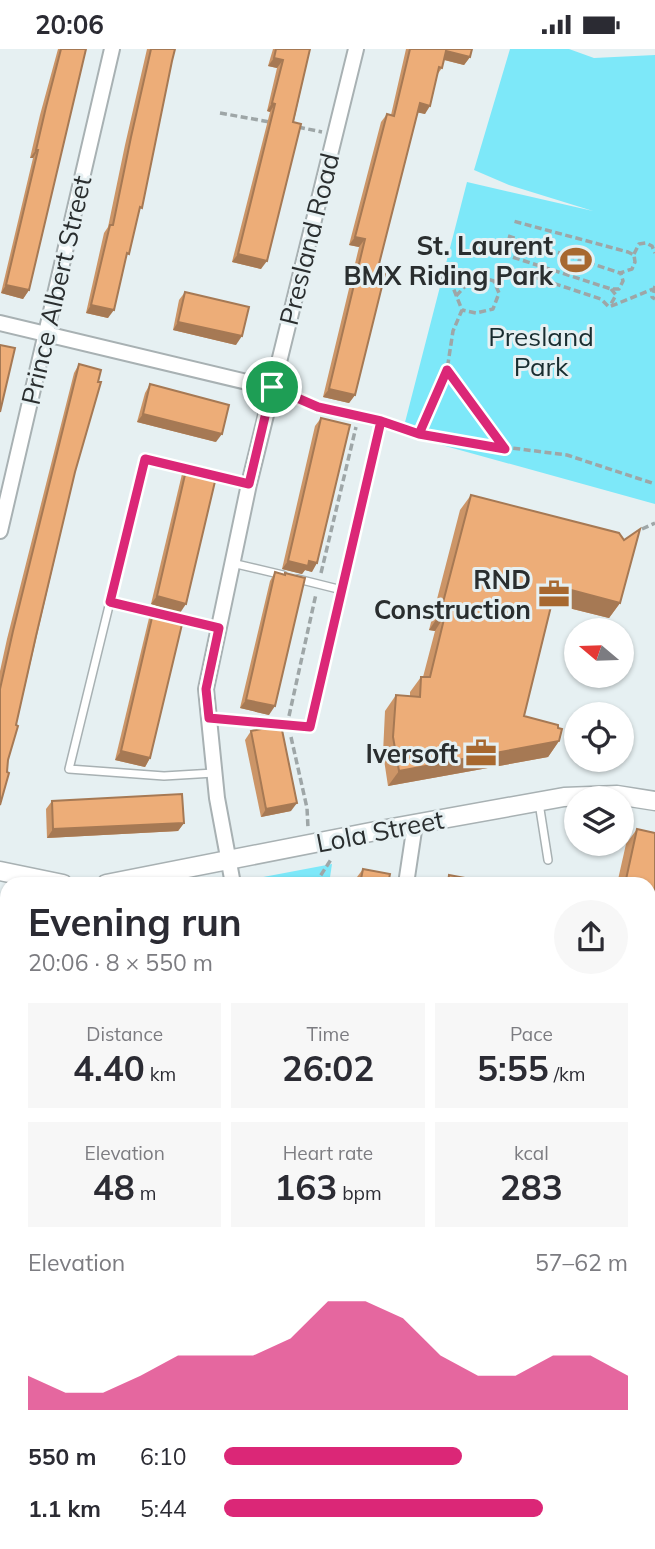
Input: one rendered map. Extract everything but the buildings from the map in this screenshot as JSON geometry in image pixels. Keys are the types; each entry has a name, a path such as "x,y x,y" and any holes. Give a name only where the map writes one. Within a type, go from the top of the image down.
{"street":[{"name":"Prince Albert Street","path":"0,531 112,49"},
{"name":"Presland Road","path":"232,877 214,773 206,689 249,484 356,49"},
{"path":"0,323 272,387"},
{"name":"Lola Street","path":"143,877 564,797"},
{"name":"Lola Street","path":"634,798 655,801"},
{"path":"407,877 415,824"},
{"path":"0,871 29,877"}],"lane":[{"path":"209,718 310,727 381,421 318,407 272,387"},
{"path":"214,773 164,776 69,769 145,459 249,484"},
{"path":"232,563 342,590"},
{"path":"110,602 219,628"},
{"path":"539,803 548,860"}],"path":[{"path":"220,113 275,123"},
{"path":"288,125 334,135"},
{"path":"513,221 634,255"},
{"path":"508,236 620,273 632,269 639,244 652,246 655,253"},
{"path":"503,254 611,289 619,289 623,281 620,273"},
{"path":"505,267 601,299 609,307"},
{"path":"419,271 450,280 462,310 453,331 447,370 419,434"},
{"path":"456,296 478,276 494,281 499,293 493,309 476,313 462,310"},
{"path":"609,307 654,288"},
{"path":"654,288 652,297 655,299"},
{"path":"609,307 616,295 611,289"},
{"path":"447,370 505,449"},
{"path":"307,828 307,808 289,726 289,711 359,416"},
{"path":"381,421 419,434 505,449 566,455 655,484"},
{"path":"642,529 655,523"},
{"path":"320,877 332,858"}],"green space":[{"name":"Presland Park","path":"510,49 569,49 594,58 655,55 655,504 402,434 467,182 593,211 509,185 474,170"},
{"path":"332,864 330,877 263,877"}],"place":[{"name":"St. Laurent BMX Riding Park","path":"576,260"},
{"name":"RND Construction","path":"554,594"},
{"name":"Iversoft","path":"481,753"}],"route":[{"path":"272,387 249,484 145,459 110,602 219,628 206,689 209,718 310,727 381,421 419,434 505,449 447,370 419,434 381,421 318,407 272,387"}]}
